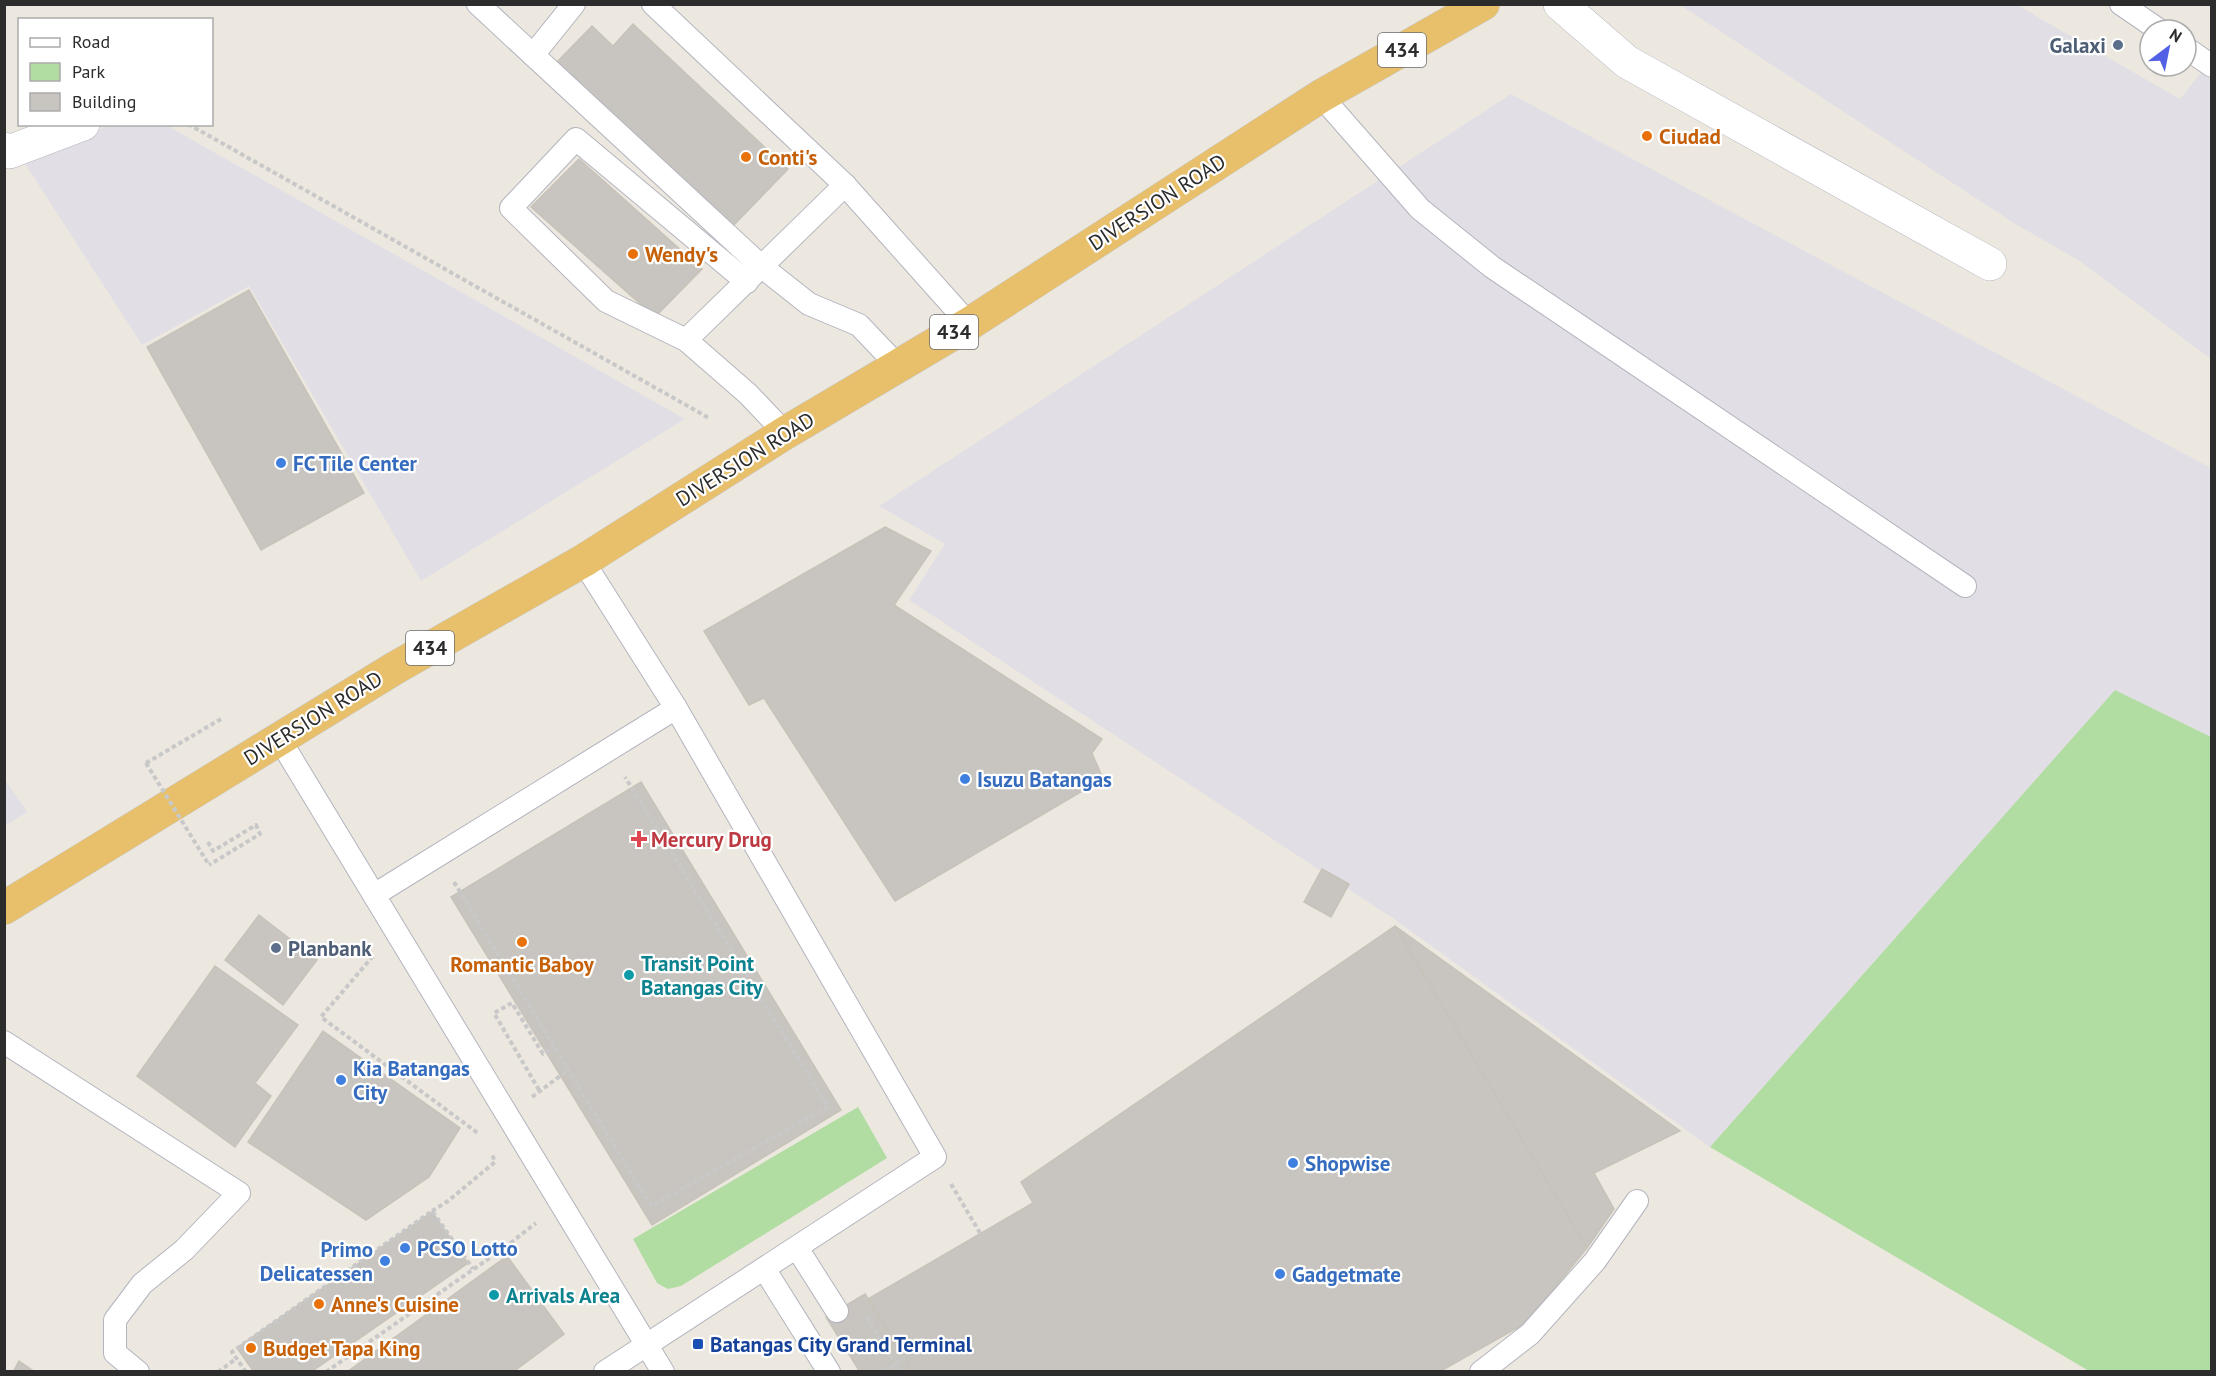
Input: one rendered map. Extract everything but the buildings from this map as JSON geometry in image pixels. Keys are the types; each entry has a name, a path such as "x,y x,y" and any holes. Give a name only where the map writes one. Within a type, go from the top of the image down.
{"highway":[{"name":"DIVERSION ROAD","path":"9,897 280,740 395,668 583,561 785,433 969,324 1321,96 1483,4"}],"street":[{"path":"1560,4 1627,62 1990,264"},
{"path":"4,149 9,152 77,126"}],"lane":[{"path":"478,4 754,274"},
{"path":"533,56 574,4"},
{"path":"653,4 845,185 969,324"},
{"path":"2125,6 2142,18"},
{"path":"2198,57 2211,66"},
{"path":"1321,96 1420,209 1492,267 1965,586"},
{"path":"785,433 748,393 686,340 606,301 511,208 576,139 754,274 809,304 859,325 897,365"},
{"path":"686,340 845,185"},
{"path":"583,561 676,708 936,1157 765,1270 644,1344 605,1371"},
{"path":"374,895 676,708"},
{"path":"280,740 644,1344 663,1371"},
{"path":"4,1042 239,1193 184,1250 142,1284 115,1320 115,1353 138,1371"},
{"path":"1481,1371 1530,1334 1595,1261 1637,1201"},
{"path":"797,1248 837,1311"},
{"path":"765,1270 829,1371"},
{"path":"644,1344 652,1371"}],"path":[{"path":"192,126 709,418"},
{"path":"208,842 213,851 256,825 260,834 210,865 146,763 221,719"},
{"path":"460,891 651,1206 828,1107 632,788"},
{"path":"395,930 321,1017 488,1141"},
{"path":"539,1090 494,1013 512,1003 543,1054 554,1047"},
{"path":"560,1075 568,1070"},
{"path":"246,1371 232,1352 448,1202 495,1162 491,1151"},
{"path":"936,1157 980,1233"},
{"path":"326,1371 473,1269 561,1203"},
{"path":"432,1211 473,1269"},
{"path":"421,1295 426,1302"},
{"path":"862,1307 900,1371"},
{"path":"219,1371 237,1358"},
{"path":"883,1371 904,1358"}],"shaded area":[{"path":"1680,5 2017,5 2138,75 2138,78 2144,78 2180,99 2211,60 2211,359 2078,260 2017,225"},
{"path":"1511,94 2211,468 2211,737 2115,690 1710,1147 1394,919 909,600 945,544 879,506"},
{"path":"107,126 168,126 685,419 421,581 249,286 142,345 22,159"},
{"path":"4,778 27,812 5,826 4,826"}],"green space":[{"path":"2115,690 2211,737 2211,1371 2089,1371 1710,1147"},
{"path":"858,1107 887,1158 681,1286 668,1289 657,1283 633,1239"}],"place":[{"name":"Galaxi","path":"2118,45"},
{"name":"Ciudad","path":"1647,136"},
{"name":"Conti's","path":"746,157"},
{"name":"Wendy's","path":"633,254"},
{"name":"FC Tile Center","path":"281,463"},
{"name":"Isuzu Batangas","path":"965,779"},
{"name":"Mercury Drug","path":"639,839"},
{"name":"Romantic Baboy","path":"522,942"},
{"name":"Planbank","path":"276,948"},
{"name":"Transit Point Batangas City","path":"629,975"},
{"name":"Kia Batangas City","path":"341,1080"},
{"name":"Shopwise","path":"1293,1163"},
{"name":"PCSO Lotto","path":"405,1248"},
{"name":"Primo Delicatessen","path":"385,1261"},
{"name":"Gadgetmate","path":"1280,1274"},
{"name":"Arrivals Area","path":"494,1295"},
{"name":"Anne's Cuisine","path":"319,1304"},
{"name":"Batangas City Grand Terminal","path":"698,1344"},
{"name":"Budget Tapa King","path":"251,1348"}]}
